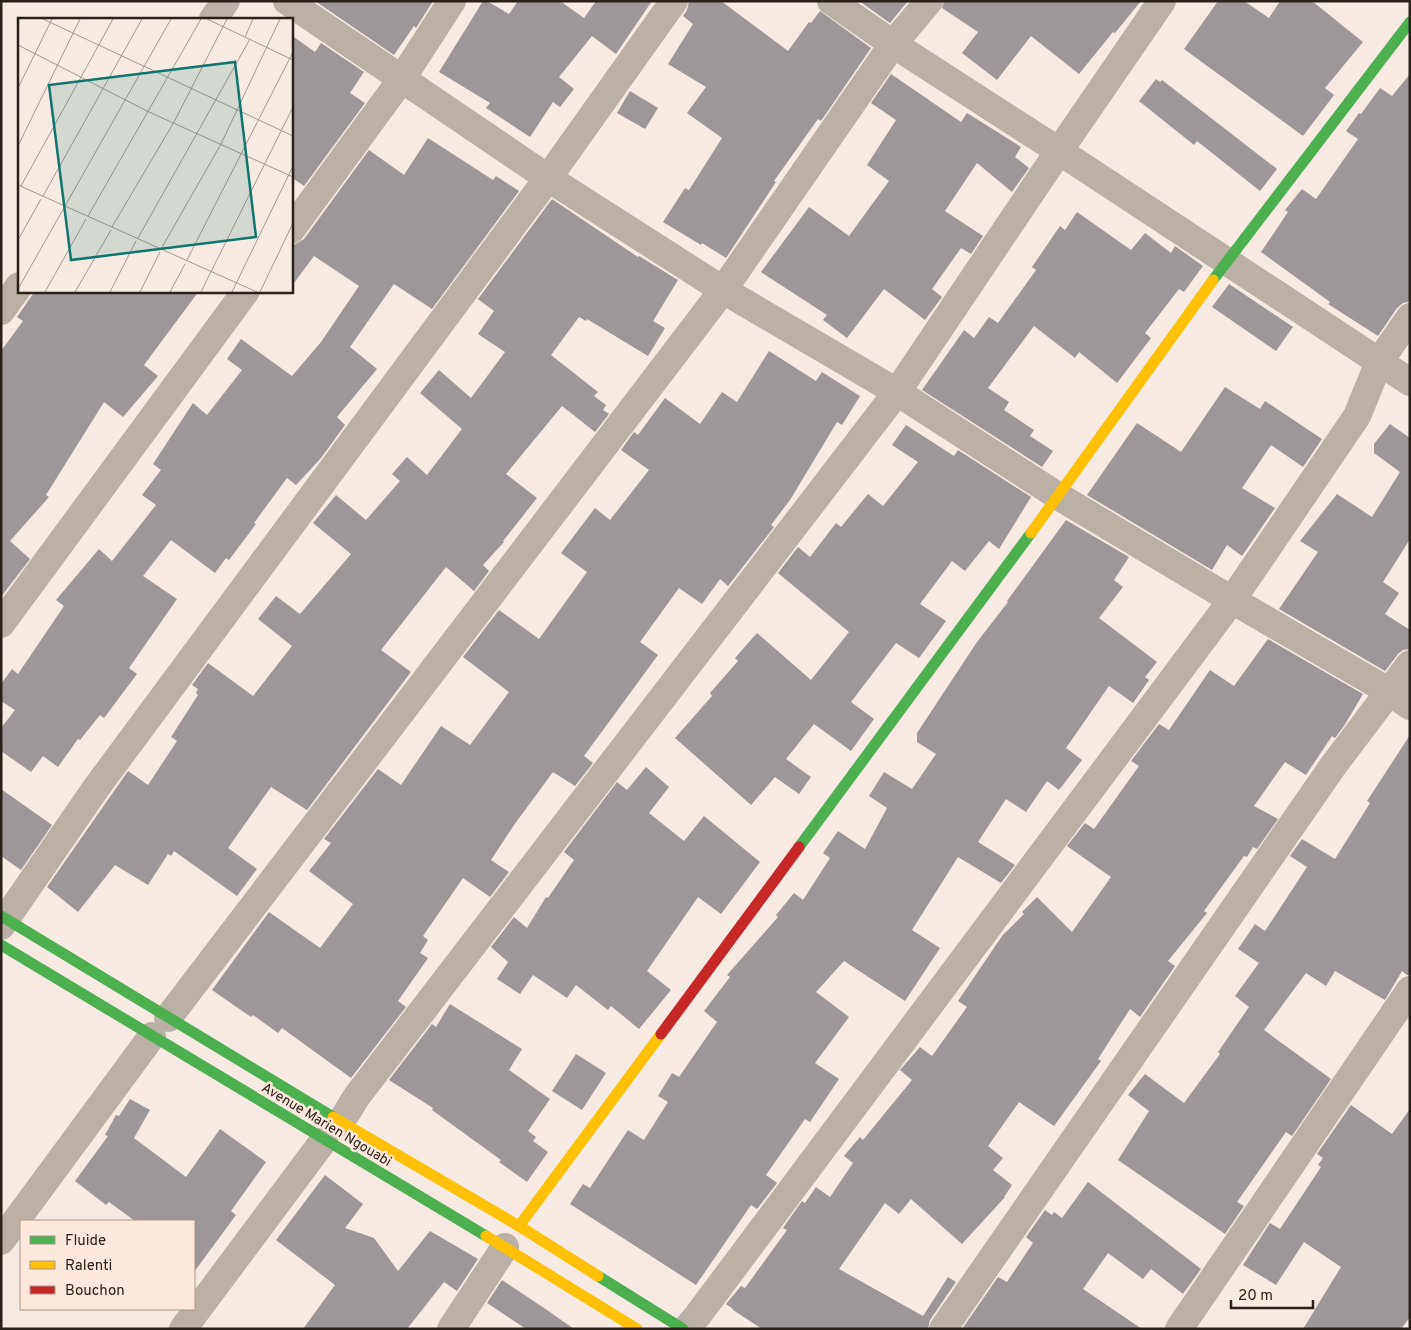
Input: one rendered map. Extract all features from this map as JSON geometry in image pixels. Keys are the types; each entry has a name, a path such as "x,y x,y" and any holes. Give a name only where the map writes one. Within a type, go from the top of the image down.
{"main road":[{"path":"512,1237 1058,496 1226,261 1410,22"},
{"path":"3,920 160,1027 333,1131 512,1237 685,1329"},
{"name":"Avenue Marien Ngouabi","path":"1,945 160,1027 512,1237 637,1329"}],"street":[{"path":"214,18 226,1"},
{"path":"287,1 548,178 723,290 897,392 1058,496 1400,699"},
{"path":"292,229 402,80 452,1"},
{"path":"3,920 96,788 548,178 674,1"},
{"path":"830,1 1410,382"},
{"path":"1,1241 160,1027 723,290 893,44 929,1"},
{"path":"183,1329 420,1013 897,392 1162,1"},
{"path":"1,310 18,287"},
{"path":"1,624 245,292"},
{"path":"685,1329 704,1307 1232,600 1357,416 1379,362 1410,317"},
{"path":"943,1329 1327,774 1400,699 1410,664"},
{"path":"1179,1329 1410,990"},
{"path":"451,1329 512,1237"}],"building":[{"path":"315,1 433,1 416,28 414,26 394,55"},
{"path":"483,1 487,1 509,14 518,1 560,1 584,18 596,1 652,1 616,54 592,36 559,77 574,89 560,107 553,102 530,137 486,108 490,103 439,72"},
{"path":"689,1 721,1 788,51 809,22 811,23 820,11 871,48 821,121 818,119 774,181 776,182 726,258 663,222 685,188 689,190 722,138 687,113 706,87 668,64 693,24 683,16"},
{"path":"859,1 908,1 890,23"},
{"path":"944,1 1141,1 1079,74 1031,36 997,80 962,53 978,32 942,8"},
{"path":"1218,1 1244,1 1269,18 1280,1 1312,1 1363,42 1325,88 1334,95 1303,136 1184,49"},
{"path":"292,36 315,52 321,43 364,72 350,93 365,103 304,186 292,178"},
{"path":"891,74 961,122 967,113 1021,147 1015,157 1029,168 1012,192 977,163 945,211 983,236 971,254 961,248 932,289 942,297 925,320 884,289 847,338 823,320 827,315 761,272 809,207 849,236 889,181 867,165 896,120 871,103"},
{"path":"1410,74 1410,299 1397,308 1378,336 1328,304 1330,302 1261,252 1288,212 1285,210 1302,189 1316,199 1358,139 1346,131 1359,113 1361,114 1380,88 1392,96"},
{"path":"1156,79 1160,82 1162,80 1277,169 1260,191 1197,141 1194,145 1139,101"},
{"path":"630,91 658,108 645,129 617,113"},
{"path":"428,138 493,180 496,176 519,191 432,309 394,284 350,347 377,369 337,417 345,425 321,458 296,485 287,478 229,560 226,558 215,573 171,540 143,576 177,599 129,668 137,674 104,718 100,715 80,740 78,739 58,767 43,756 31,772 1,751 1,728 15,710 1,701 1,684 12,669 18,674 64,606 56,600 99,549 112,561 156,505 142,495 161,470 153,464 193,403 207,415 242,370 227,359 241,339 292,376 321,342 359,286 314,256 292,286 292,248 304,239 369,150 404,175"},
{"path":"552,199 638,257 678,280 653,321 665,328 648,356 587,319 586,321 579,317 551,355 598,392 594,396 606,405 603,410 609,414 595,432 562,406 506,474 537,498 504,542 483,565 489,571 474,591 446,567 381,650 411,672 307,810 271,787 228,848 257,869 237,896 174,851 171,856 168,854 148,885 115,865 78,912 47,887 128,771 148,785 177,741 171,737 198,695 196,693 198,689 192,685 208,663 253,696 292,646 258,619 276,596 300,614 351,554 313,523 336,495 366,520 400,481 392,474 407,457 427,475 462,429 420,393 439,370 471,398 505,352 478,334 494,311 478,299"},
{"path":"1077,212 1131,250 1145,233 1171,253 1175,246 1203,266 1184,292 1179,289 1145,333 1151,338 1117,383 1079,352 1075,358 1034,326 988,388 1009,402 1004,410 1034,430 1030,436 1053,451 1042,467 922,390 964,330 974,338 989,317 998,323 1036,270 1032,267 1060,226 1065,230"},
{"path":"1229,284 1293,327 1276,351 1212,307"},
{"path":"34,292 198,292 144,365 158,376 123,417 104,402 46,495 49,497 10,541 30,559 1,597 1,351 23,321 17,317"},
{"path":"769,351 816,381 822,372 860,396 842,425 837,422 790,500 771,525 774,527 728,586 720,579 702,604 679,588 640,642 658,655 584,756 593,763 575,786 553,772 491,860 509,872 490,897 463,878 423,936 428,940 420,953 428,958 398,1001 406,1007 351,1078 282,1028 278,1033 212,990 269,912 320,948 353,904 309,871 331,843 324,839 378,769 401,785 441,726 470,745 509,692 463,657 499,610 539,639 587,572 561,553 595,508 610,520 649,470 621,450 634,432 638,435 665,398 700,424 722,392 737,402"},
{"path":"1225,387 1260,409 1265,401 1322,439 1303,467 1271,445 1242,488 1275,508 1242,556 1227,545 1212,570 1087,495 1137,423 1181,452"},
{"path":"1390,424 1410,438 1410,539 1383,582 1399,593 1385,614 1410,630 1410,649 1403,650 1398,654 1385,671 1279,609 1318,552 1300,541 1337,494 1372,517 1400,472 1374,453 1374,444"},
{"path":"906,425 954,456 958,450 1031,497 999,549 989,541 965,571 952,561 920,604 946,621 919,658 896,643 851,702 874,719 851,751 814,724 786,759 811,777 799,794 775,777 751,805 675,738 712,696 710,693 738,661 735,658 757,633 811,680 849,632 778,573 798,547 810,557 836,523 841,527 868,494 883,506 918,462 892,445"},
{"path":"1066,520 1129,557 1114,580 1123,587 1099,618 1157,662 1145,677 1149,680 1133,703 1109,686 1066,748 1082,760 1059,790 1047,781 1026,812 1006,799 978,842 1015,865 1001,883 958,857 912,930 940,948 905,1001 844,961 816,992 849,1017 815,1063 839,1079 810,1122 805,1119 766,1175 777,1183 757,1209 751,1205 696,1285 570,1204 583,1184 590,1188 628,1130 644,1140 668,1102 658,1096 672,1073 679,1077 717,1022 704,1011 730,977 727,975 778,917 776,915 794,893 803,900 830,858 823,853 838,831 865,849 887,808 869,796 884,772 912,789 936,754 917,742 917,733 977,642"},
{"path":"1268,639 1363,694 1344,726 1335,738 1332,736 1306,775 1285,762 1254,806 1278,819 1257,849 1253,847 1247,857 1244,856 1204,911 1207,913 1168,961 1175,966 1140,1017 1130,1009 1098,1059 1101,1061 1054,1126 1019,1102 988,1146 1003,1158 993,1170 1012,1185 1005,1197 962,1244 911,1199 899,1214 885,1203 839,1269 923,1316 948,1277 956,1282 930,1320 928,1329 762,1329 733,1310 726,1304 741,1286 745,1288 787,1230 783,1228 802,1201 805,1203 816,1187 830,1197 853,1163 844,1156 860,1137 863,1140 912,1080 900,1070 920,1047 932,1056 967,1007 958,1001 1002,936 1024,914 1022,912 1037,897 1072,932 1111,877 1067,846 1085,823 1094,829 1139,766 1131,761 1159,724 1169,730 1210,670 1234,686"},
{"path":"1410,735 1410,975 1402,971 1385,1000 1335,971 1326,986 1306,973 1264,1030 1331,1079 1292,1136 1286,1132 1237,1202 1244,1206 1225,1234 1118,1160 1149,1111 1128,1095 1145,1074 1184,1103 1220,1054 1218,1052 1249,1007 1235,996 1259,963 1238,949 1255,924 1265,931 1307,867 1290,856 1302,839 1335,859 1370,803 1367,801"},
{"path":"646,767 669,787 649,813 684,841 704,816 760,862 721,914 698,897 647,971 671,990 639,1029 611,1006 608,1010 576,985 567,998 533,975 520,994 497,979 508,962 491,947 514,917 527,928 546,897 548,898 574,860 564,852 617,782 627,790"},
{"path":"1,789 52,825 21,870 1,856"},
{"path":"450,1004 522,1049 509,1070 550,1099 528,1131 536,1137 533,1141 548,1152 527,1182 499,1162 501,1160 432,1110 433,1108 389,1080 432,1024 436,1027"},
{"path":"576,1054 606,1073 582,1110 552,1091"},
{"path":"130,1099 150,1110 134,1138 186,1177 220,1129 266,1162 231,1211 236,1215 195,1271 195,1220 134,1220 109,1202 106,1205 75,1181 108,1136 105,1135 116,1115 119,1116"},
{"path":"1351,1105 1392,1134 1410,1109 1410,1317 1401,1329 1303,1329 1341,1267 1304,1242 1276,1285 1243,1265 1270,1223 1280,1229 1321,1167 1318,1165 1323,1158 1317,1154"},
{"path":"325,1175 363,1204 345,1228 374,1238 398,1271 430,1231 478,1259 457,1291 444,1282 407,1329 303,1329 335,1285 276,1240"},
{"path":"1088,1182 1201,1269 1183,1294 1151,1269 1143,1279 1108,1253 1083,1289 1142,1329 962,1329 998,1277 1007,1282 1033,1243 1026,1237 1045,1210 1052,1215 1054,1212 1062,1218"},
{"path":"502,1280 574,1329 526,1329 487,1303"}],"traffic: fast":[{"path":"1213,280 1410,22"},
{"path":"799,847 1031,533"},
{"path":"1,916 333,1117"},
{"path":"1,945 486,1236"},
{"path":"598,1276 683,1329"}],"traffic: slow":[{"path":"1031,533 1213,280"},
{"path":"519,1226 661,1034"},
{"path":"333,1117 519,1226 598,1276"},
{"path":"486,1236 637,1329"}],"traffic: jam":[{"path":"661,1034 799,847"}]}
